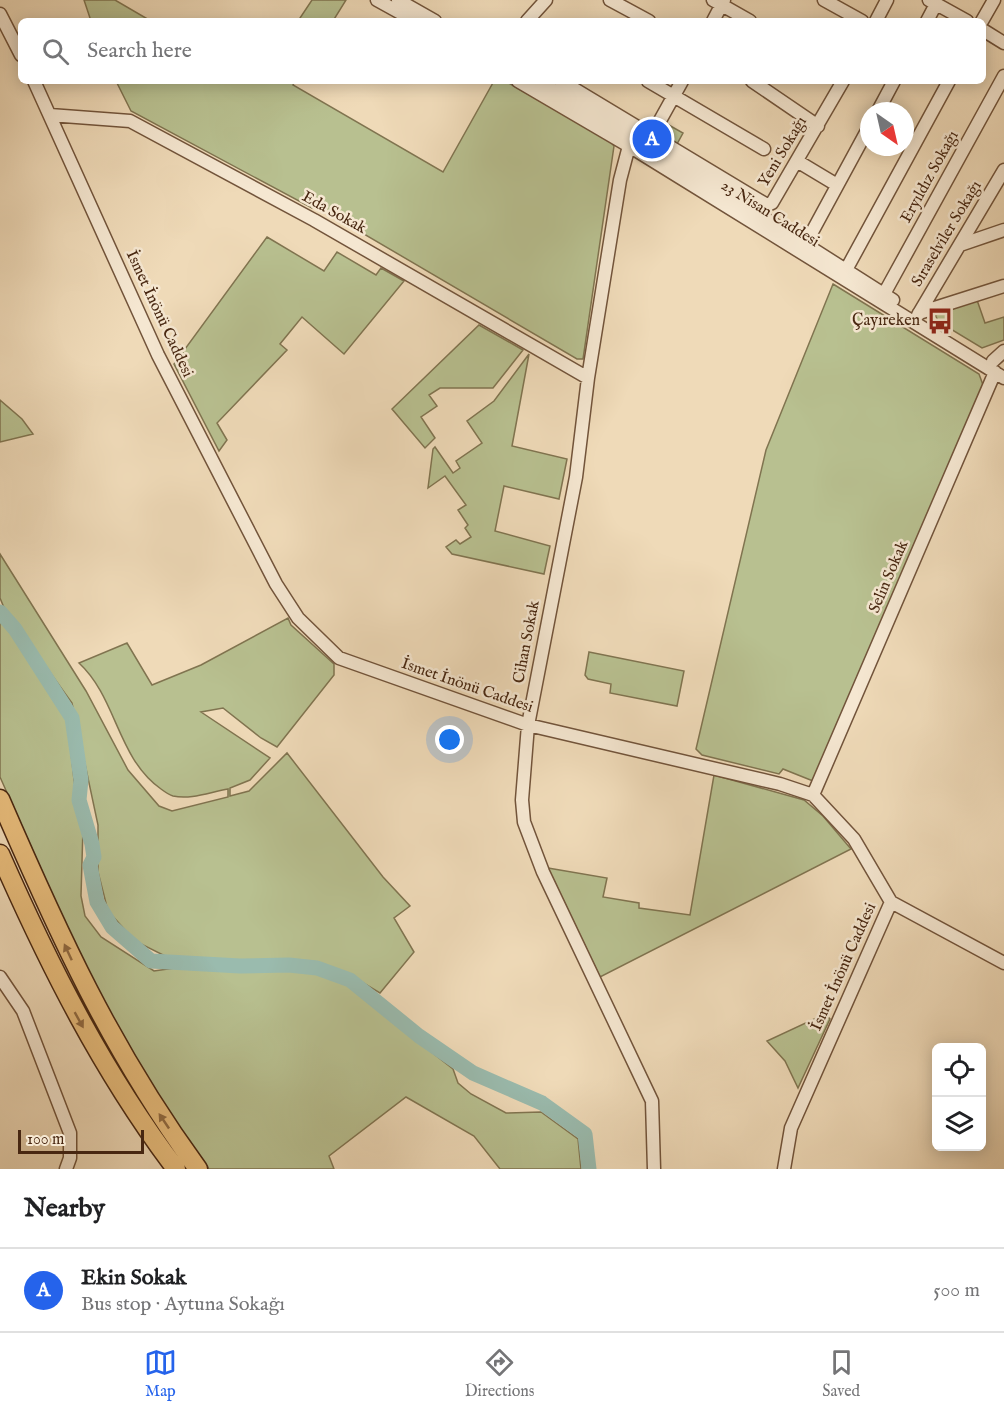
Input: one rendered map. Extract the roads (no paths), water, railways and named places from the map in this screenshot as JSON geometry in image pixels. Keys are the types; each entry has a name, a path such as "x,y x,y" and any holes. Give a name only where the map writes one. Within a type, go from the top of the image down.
{"highway":[{"path":"0,799 67,949 110,1035 152,1104 198,1169"},
{"path":"0,854 50,965 76,1014 117,1084 176,1169"}],"street":[{"path":"377,0 428,18"},
{"path":"398,0 411,11"},
{"path":"534,18 546,0"},
{"path":"610,0 643,18"},
{"path":"824,0 857,18"},
{"path":"878,18 887,0"},
{"path":"984,18 994,0"},
{"path":"714,18 720,2 745,18"},
{"path":"928,18 932,2 961,18"},
{"path":"0,14 18,49"},
{"path":"986,32 1004,43"},
{"name":"Eryıldız Sokağı","path":"884,294 1004,76"},
{"name":"İsmet İnönü Caddesi","path":"35,84 158,355 276,584 298,618 339,658 528,725 780,784 813,795 854,839 891,902 791,1128 784,1169"},
{"name":"23 Nisan Caddesi","path":"524,84 632,141 805,245 918,314 999,370"},
{"name":"23 Nisan Caddesi","path":"543,84 999,370"},
{"path":"566,84 652,135 680,84"},
{"path":"654,84 764,148"},
{"path":"756,84 818,126"},
{"name":"Yeni Sokağı","path":"652,135 767,205 772,203 841,84"},
{"path":"883,102 892,84"},
{"path":"846,270 947,84"},
{"name":"Eda Sokak","path":"50,115 130,121 314,220 588,378"},
{"name":"Cihan Sokak","path":"632,141 620,180 588,378 576,477 528,725 522,800 524,822 548,883 652,1101 654,1169"},
{"path":"805,245 860,143"},
{"path":"797,161 837,185"},
{"name":"Sıraselviler Sokağı","path":"918,314 1002,176"},
{"path":"960,245 1004,230"},
{"path":"918,314 1004,286"},
{"path":"999,370 1004,351"},
{"name":"Selin Sokak","path":"813,795 999,370"},
{"path":"891,902 1004,963"},
{"path":"0,976 23,1011 70,1133 68,1164"}],"waterway":[{"path":"0,612 15,629 72,718 81,780 79,800 92,844 94,857 90,865 97,902 112,927 151,961 240,966 289,965 317,968 350,980 419,1036 473,1073 542,1103 585,1134 589,1169"}],"place":[{"name":"Ekin Sokak","path":"652,139"},
{"name":"Çayıreken","path":"940,321"}]}
